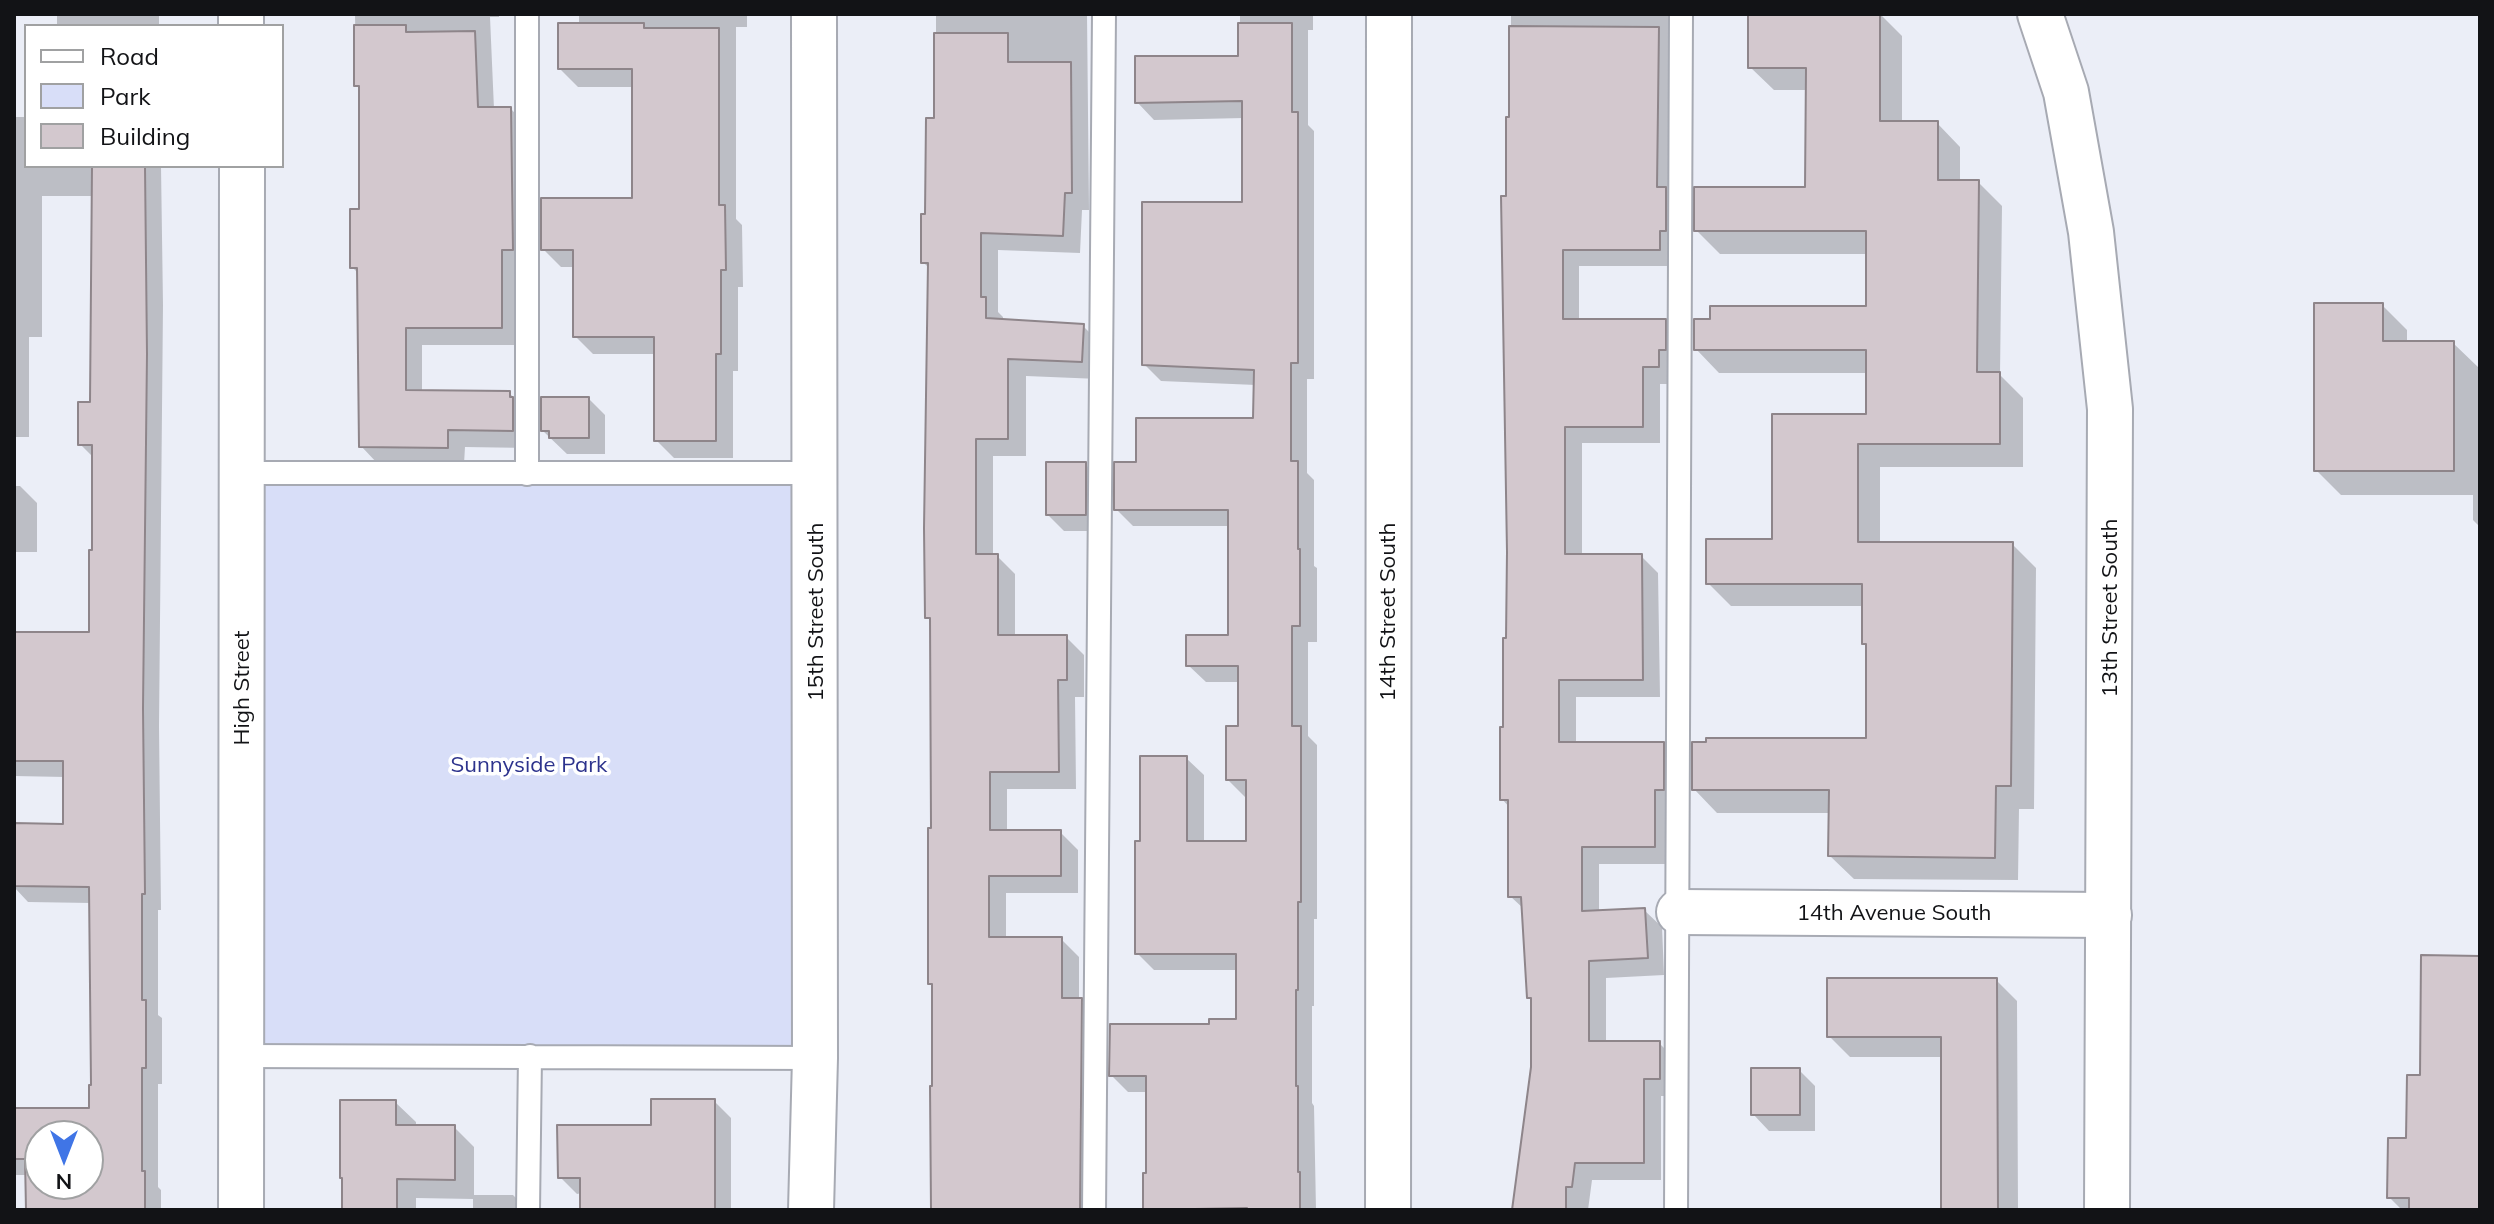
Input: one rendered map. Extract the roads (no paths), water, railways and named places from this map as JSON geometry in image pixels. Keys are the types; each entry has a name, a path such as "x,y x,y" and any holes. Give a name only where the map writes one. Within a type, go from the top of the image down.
{"street":[{"name":"15th Street South","path":"811,1210 815,1058 814,14"},
{"name":"14th Street South","path":"1388,1210 1389,14"},
{"name":"13th Street South","path":"2040,14 2066,92 2091,232 2110,409 2107,1210"},
{"name":"High Street","path":"241,1210 242,168"},
{"name":"14th Avenue South","path":"1679,912 2109,915"}],"lane":[{"path":"527,14 527,474"},
{"path":"1094,1210 1104,14"},
{"path":"1676,1210 1681,14"},
{"path":"243,473 816,473"},
{"path":"242,1056 815,1058"},
{"path":"528,1210 530,1056"}],"park label":[{"name":"Sunnyside Park","path":"529,765"}]}
